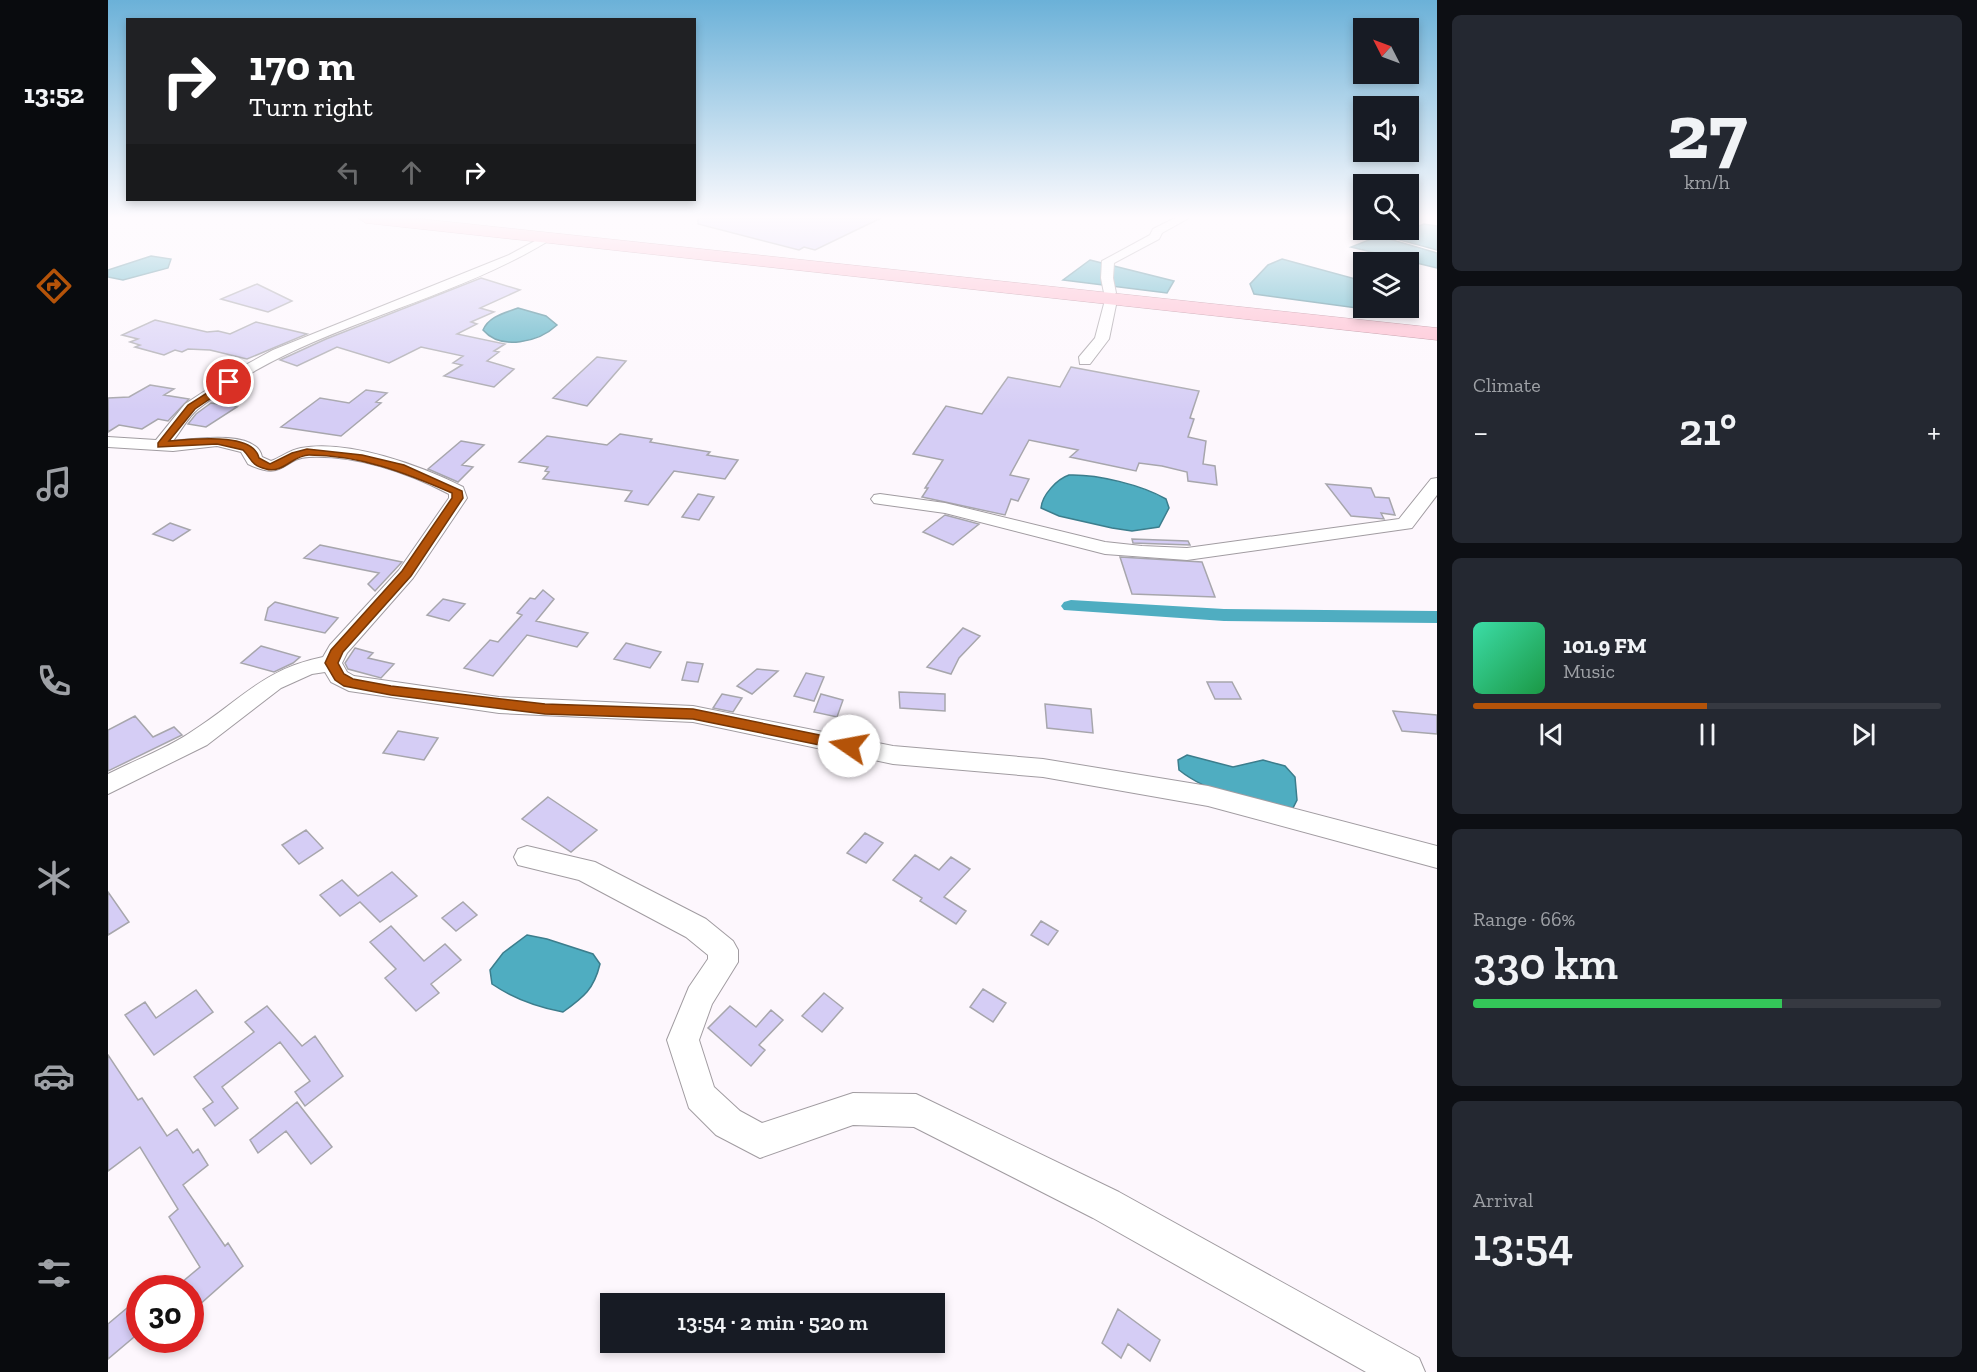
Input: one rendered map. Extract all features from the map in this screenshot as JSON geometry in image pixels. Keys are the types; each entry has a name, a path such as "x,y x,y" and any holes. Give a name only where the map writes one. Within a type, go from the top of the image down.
{"highway":[{"path":"974,282 1437,327"},
{"path":"986,282 1437,334"}],"street":[{"path":"161,445 191,407 245,371 278,353 452,282"},
{"path":"1085,361 1102,339 1110,296 1108,282"},
{"path":"108,442 161,445 211,441 233,444 247,448 253,453 254,460 269,467 277,466 295,455 307,452 362,458 401,467 457,491 458,498 406,574 348,638 331,663 306,668 273,683 199,739 108,785"},
{"path":"880,499 945,508 1105,548 1187,554 1405,524 1437,483"},
{"path":"331,663 339,677 349,683 391,691 545,709 693,714 893,755 1043,768 1208,796 1437,857"},
{"path":"527,857 585,870 696,928 723,950 723,962 700,997 683,1040 701,1097 728,1123 760,1141 853,1109 916,1110 1106,1205 1405,1372"}],"water":[{"path":"1079,282 1173,282 1167,293"},
{"path":"1252,282 1353,282 1353,307 1254,294 1250,284"},
{"path":"518,308 546,316 557,325 540,336 520,342 500,340 491,337 483,330 493,318"},
{"path":"1069,475 1106,478 1132,485 1166,499 1169,508 1159,527 1132,531 1059,516 1041,508 1051,488"},
{"path":"1187,755 1233,767 1263,760 1285,766 1295,777 1297,800 1293,808 1248,800 1205,786 1179,770 1178,760"},
{"path":"527,935 593,954 600,964 595,980 587,992 563,1012 526,1002 492,984 490,970 503,953"}],"building":[{"path":"471,282 494,282 520,290 480,308 494,312 471,322 477,324 457,334 505,344 494,351 499,352 487,361 514,369 494,387 444,376 462,365 453,363 463,356 421,347 389,363 337,347 297,366 280,360 326,339"},
{"path":"257,284 292,301 268,312 221,299"},
{"path":"155,320 207,332 218,331 230,334 256,322 307,334 247,359 210,350 188,349 182,352 175,350 164,355 135,347 140,345 130,342 138,339 122,335"},
{"path":"597,357 626,361 587,406 553,398"},
{"path":"1071,367 1199,391 1190,418 1194,419 1188,437 1206,441 1203,464 1215,466 1217,485 1188,481 1187,472 1162,466 1139,463 1136,471 1070,457 1078,450 1029,440 1010,475 1029,479 1018,501 1011,499 1005,515 922,497 928,488 925,488 943,460 913,454 946,406 982,414 1008,377 1060,387"},
{"path":"150,385 174,389 164,395 189,399 168,421 158,419 142,429 119,425 108,432 108,398 129,397"},
{"path":"366,390 387,393 376,402 381,403 341,436 281,427 320,398 349,403"},
{"path":"211,403 237,407 206,427 188,424 196,414"},
{"path":"620,434 652,439 650,442 710,452 707,455 738,460 725,479 674,471 648,505 625,501 632,491 543,479 549,472 545,471 548,467 519,462 547,436 607,445"},
{"path":"461,441 484,445 462,465 473,467 458,482 428,469"},
{"path":"1326,484 1371,488 1375,497 1389,498 1395,515 1381,513 1384,519 1351,516"},
{"path":"698,494 714,497 699,520 682,517"},
{"path":"945,515 979,524 953,545 923,532"},
{"path":"170,523 190,530 173,541 153,534"},
{"path":"1132,539 1188,541 1190,545 1133,543"},
{"path":"320,545 402,562 375,591 368,584 379,573 304,558"},
{"path":"1120,557 1202,562 1215,597 1132,594"},
{"path":"543,590 554,599 536,621 588,633 577,647 527,635 493,676 464,668 490,640 498,642 522,615 517,613 530,598 535,599"},
{"path":"443,599 465,604 449,621 427,615"},
{"path":"275,602 338,618 325,633 265,620 268,608"},
{"path":"963,628 980,636 959,658 951,674 927,667"},
{"path":"626,643 661,652 650,668 614,659"},
{"path":"261,646 300,657 274,672 241,663"},
{"path":"355,648 373,653 368,658 394,664 381,678 348,669 345,663"},
{"path":"687,662 703,664 698,682 682,680"},
{"path":"757,669 778,671 752,694 737,686"},
{"path":"806,673 824,677 814,701 794,696"},
{"path":"1207,682 1232,682 1241,699 1215,699"},
{"path":"899,692 945,694 945,711 900,708"},
{"path":"722,694 742,698 733,712 713,708"},
{"path":"821,694 843,700 837,717 814,712"},
{"path":"1045,704 1091,709 1093,733 1047,728"},
{"path":"1393,711 1437,715 1437,734 1402,731"},
{"path":"135,716 153,737 174,727 182,735 108,771 108,730"},
{"path":"398,731 438,738 424,760 383,753"},
{"path":"548,797 597,830 571,852 522,819"},
{"path":"306,830 323,848 299,864 282,845"},
{"path":"865,833 883,843 866,863 847,853"},
{"path":"915,855 939,870 951,857 970,869 944,897 966,911 956,924 920,901 922,898 893,880"},
{"path":"392,872 417,896 380,922 360,902 340,916 320,895 342,880 358,896"},
{"path":"108,892 129,922 108,935"},
{"path":"463,902 477,915 456,931 442,918"},
{"path":"1041,921 1058,931 1048,945 1031,935"},
{"path":"391,926 424,961 445,944 461,960 431,984 439,993 416,1011 385,978 396,969 370,942"},
{"path":"983,989 1006,1003 993,1022 970,1007"},
{"path":"196,990 213,1012 154,1055 125,1015 145,1002 156,1018"},
{"path":"824,993 843,1008 822,1032 802,1016"},
{"path":"267,1006 302,1046 315,1036 343,1076 305,1106 295,1092 310,1081 280,1042 222,1087 238,1108 215,1126 203,1109 213,1102 194,1077 254,1032 245,1022"},
{"path":"730,1006 756,1027 771,1010 783,1020 759,1045 765,1050 751,1066 708,1028"},
{"path":"108,1055 138,1100 142,1098 167,1136 177,1129 193,1153 198,1149 208,1165 183,1185 225,1246 228,1243 243,1266 204,1301 204,1275 190,1275 200,1267 169,1217 178,1209 140,1147 108,1171"},
{"path":"297,1102 332,1147 311,1164 286,1131 258,1153 250,1140"},
{"path":"126,1309 126,1344 108,1359 108,1324"},
{"path":"1118,1309 1160,1340 1150,1361 1128,1344 1121,1358 1102,1343"}],"waterway":[{"path":"1071,606 1224,615 1437,617"}],"route":[{"path":"229,382 191,407 161,445 173,446 217,441 233,444 247,448 253,453 254,460 269,467 277,466 295,455 307,452 362,458 401,467 457,491 458,498 406,574 338,650 331,663 339,677 349,683 391,691 499,705 545,709 693,714 849,746"}]}
